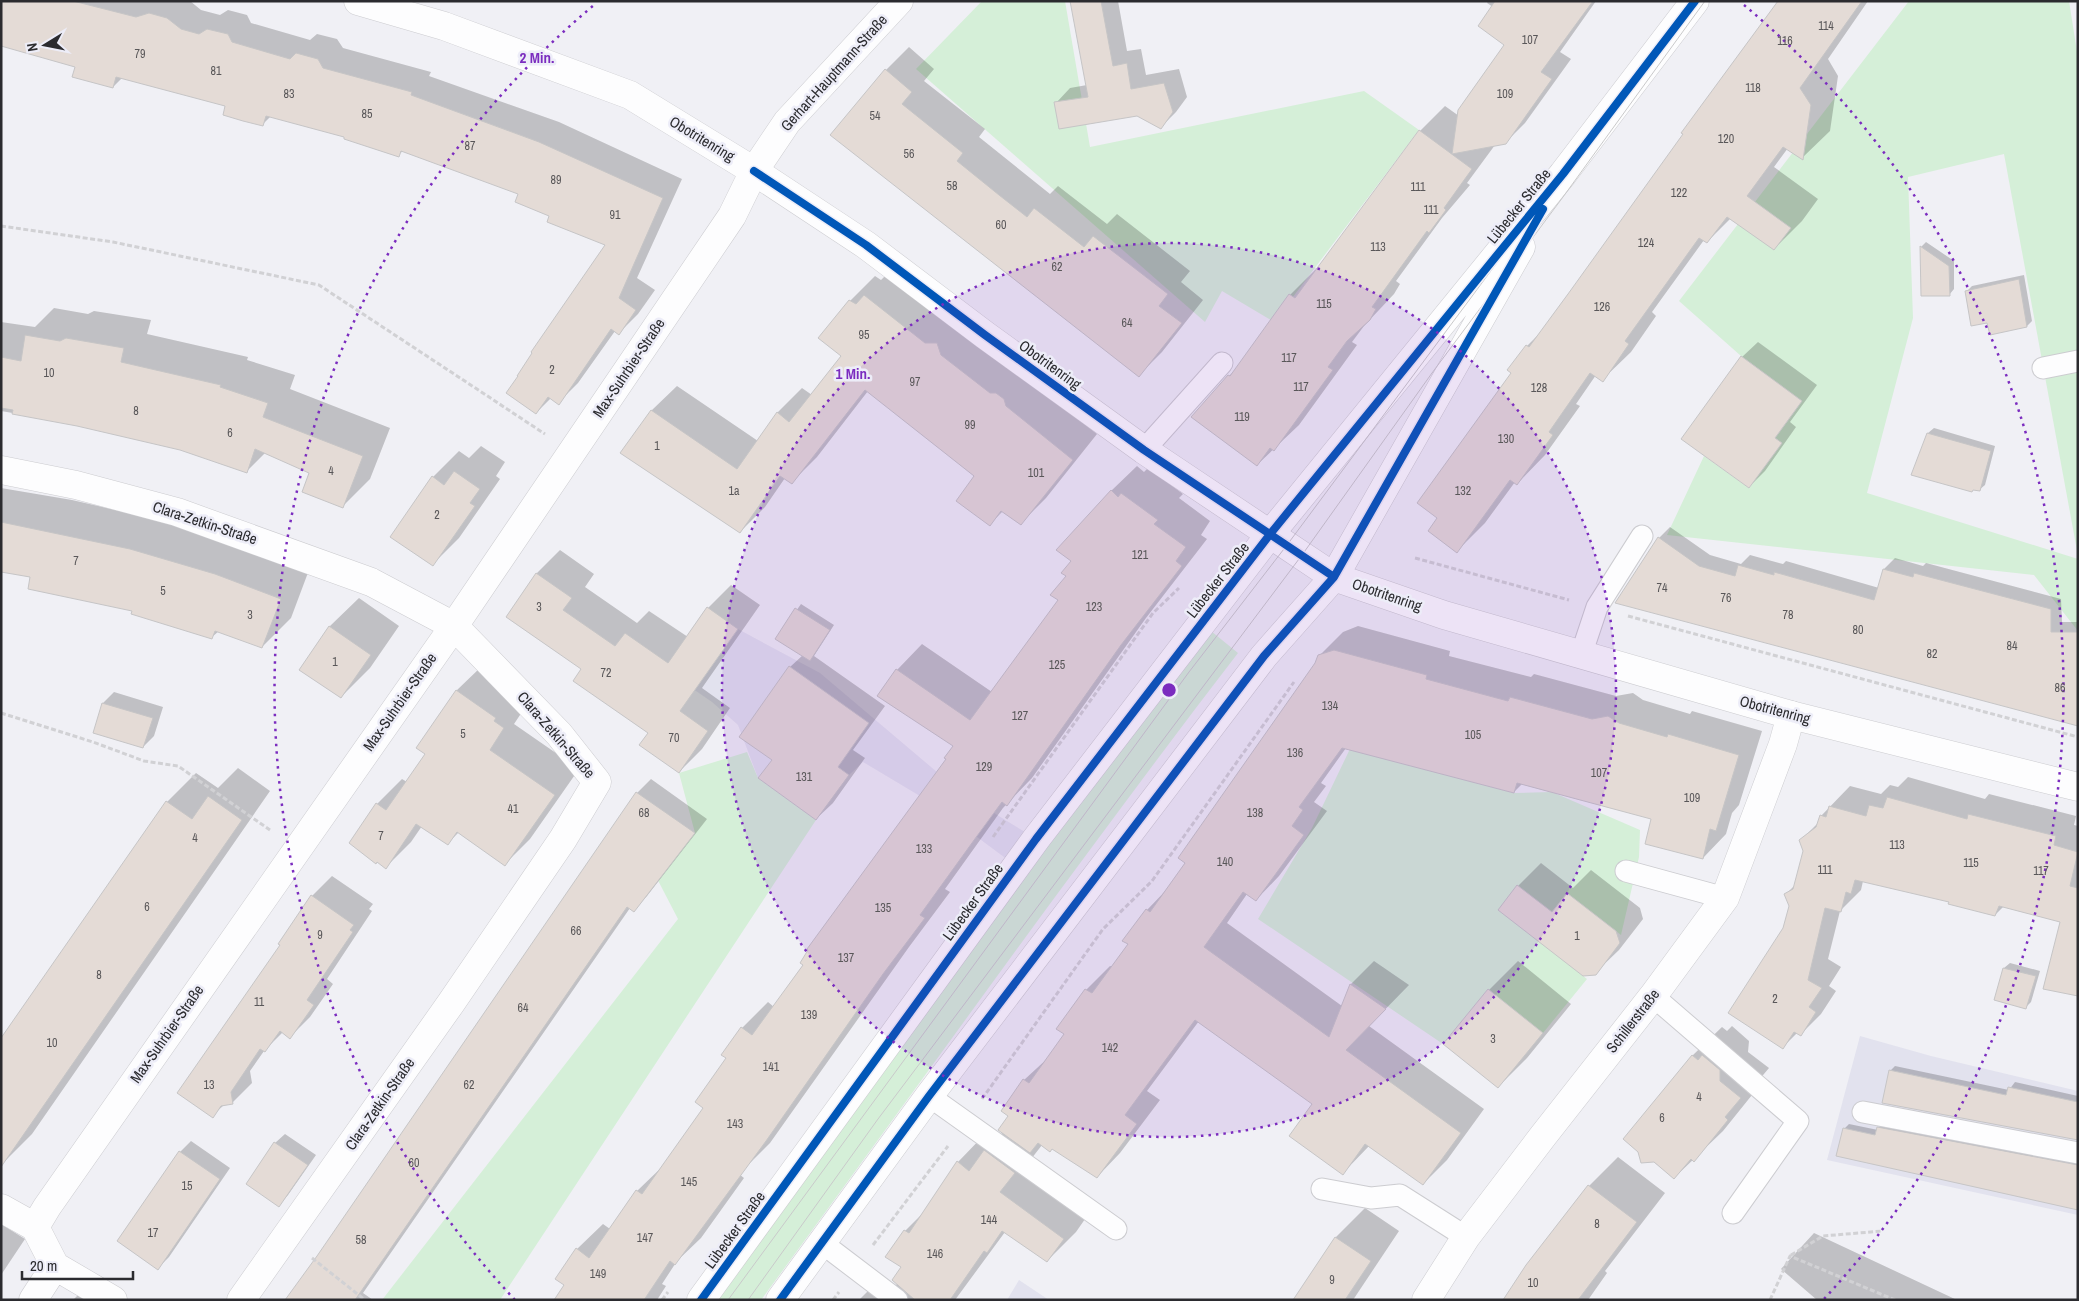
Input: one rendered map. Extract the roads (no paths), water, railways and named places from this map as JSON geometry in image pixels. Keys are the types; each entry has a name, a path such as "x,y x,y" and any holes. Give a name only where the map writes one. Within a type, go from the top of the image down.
{"street":[{"name":"Obotritenring","path":"358,1 444,26 630,95 754,170 866,245 985,335 1144,450 1334,577 1444,615 1791,715 2078,787"},
{"name":"Gerhart-Hauptmann-Straße","path":"754,170 787,122 899,1"},
{"path":"1562,174 1695,1"},
{"name":"Max-Suhrbier-Straße","path":"35,1227 47,1206 454,626 732,216 754,170"},
{"name":"Lübecker Straße","path":"701,1300 1036,839 1271,534 1562,174"},
{"name":"Lübecker Straße","path":"780,1300 929,1096 1264,656 1334,577 1562,174"},
{"name":"Clara-Zetkin-Straße","path":"1,470 76,485 177,512 371,582 454,626 559,734 597,782 562,839 451,1003 241,1300"},
{"name":"Schillerstraße","path":"1426,1300 1466,1237 1653,996 1725,898 1783,744 1791,715"},
{"path":"1,1208 35,1227 55,1266 113,1300"},
{"path":"33,1300 55,1266"}],"lane":[{"path":"2043,368 2078,361"},
{"path":"1144,450 1222,363"},
{"path":"1581,655 1597,607 1642,536"},
{"path":"1626,871 1725,898"},
{"path":"1653,996 1798,1121 1732,1213"},
{"path":"929,1096 1116,1229"},
{"path":"1863,1112 2078,1153"},
{"path":"1322,1189 1371,1198 1400,1195 1466,1237"},
{"path":"822,1242 897,1300"}],"tram line":[{"path":"748,1300 878,1119 1302,555 1432,373 1705,1"},
{"path":"728,1300 1189,672 1287,545 1563,174"}]}
